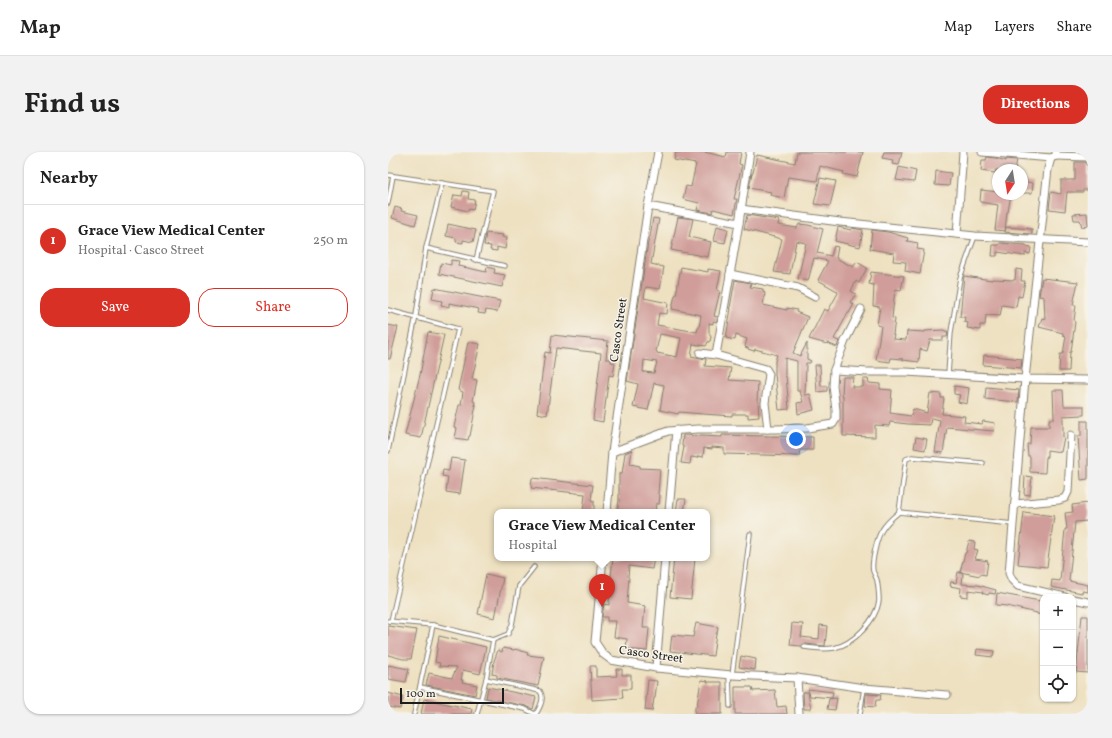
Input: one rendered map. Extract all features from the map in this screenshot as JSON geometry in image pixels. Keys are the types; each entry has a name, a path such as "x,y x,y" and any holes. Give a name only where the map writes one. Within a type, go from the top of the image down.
{"street":[{"name":"Casco Street","path":"607,509 612,452 648,206 658,152"},
{"path":"716,355 750,152"},
{"path":"957,234 963,152"},
{"path":"982,152 1088,157"},
{"path":"1052,594 1018,586 1012,580 1009,573 1025,379 1040,240 1048,169 1054,156"},
{"path":"648,206 739,223"},
{"path":"741,209 840,222 975,236 1088,242"},
{"path":"730,274 798,288 815,297"},
{"path":"612,452 668,431 807,428 833,424 836,419 833,386 834,370 845,342 861,309"},
{"path":"700,353 716,355 766,369 769,374 765,403 768,429"},
{"path":"834,370 948,374 1025,379 1088,380"},
{"path":"669,509 676,430"},
{"path":"1015,504 1059,500 1065,498 1068,492 1071,434"},
{"name":"Casco Street","path":"603,561 595,642 603,654 611,660 656,668 731,675 798,678 864,688 946,694"},
{"path":"656,668 665,561"},
{"path":"1076,600 1088,602"},
{"path":"798,678 799,714"}],"lane":[{"path":"388,175 493,191 476,260"},
{"path":"388,203 394,176"},
{"path":"388,451 416,316 426,248 442,183"},
{"path":"948,374 951,332 960,278 975,236"},
{"path":"426,248 505,266"},
{"path":"388,310 416,316 458,329 389,621 433,624 493,640 508,634 512,625 519,586 534,567"},
{"path":"804,647 828,649 842,646 850,642 868,624 876,611 879,601 877,581 873,572 872,563 882,529 899,512 906,460 912,457 983,463"},
{"path":"899,512 1013,524"},
{"path":"730,706 731,675 750,534"},
{"path":"414,714 433,624"},
{"path":"477,714 486,679 493,640"},
{"path":"420,687 525,709 536,714 543,698 540,691 486,679"},
{"path":"860,714 864,688"}],"building":[{"path":"676,152 704,152 726,157 727,152 741,152 739,164 742,165 734,199 737,199 734,214 713,209 712,213 697,210 699,203 683,199 686,186 691,187 696,164 674,160"},
{"path":"797,152 863,152 857,177 820,166 817,181 788,177 784,198 770,195 771,192 749,188 757,155 795,163"},
{"path":"884,152 902,152 899,165 892,164 893,160 882,158"},
{"path":"987,157 1006,161 1006,159 1017,160 1016,164 992,164 992,173 981,171 982,160 986,160"},
{"path":"1075,162 1086,162 1086,165 1088,165 1088,190 1083,190 1083,192 1067,192 1065,211 1049,209 1051,192 1061,194 1061,180 1075,180"},
{"path":"899,167 916,171 914,182 896,180"},
{"path":"936,171 951,173 949,186 935,185"},
{"path":"820,178 836,181 830,206 814,204"},
{"path":"1028,182 1033,183 1032,193 1028,193"},
{"path":"981,190 992,191 992,200 1010,200 1005,231 995,230 998,205 980,202"},
{"path":"463,191 469,192 468,199 475,200 473,210 469,209 468,211 451,207 454,195 462,196"},
{"path":"395,207 402,209 401,211 418,215 415,225 392,218"},
{"path":"1087,213 1088,226 1082,227 1080,220 1074,220 1073,214"},
{"path":"747,215 779,220 778,225 797,228 799,224 823,229 817,253 831,256 834,246 838,247 836,258 853,267 857,262 867,268 859,283 856,281 851,291 856,294 850,302 854,304 834,339 839,341 837,347 809,339 824,309 828,311 838,293 818,280 828,261 814,258 808,281 798,279 806,243 796,241 790,274 774,272 782,239 744,229"},
{"path":"678,217 693,219 689,237 711,242 708,257 671,250"},
{"path":"653,218 659,219 651,264 664,267 660,289 646,287 644,298 668,303 667,314 659,313 657,325 697,332 701,315 672,309 681,267 708,272 708,269 721,271 717,290 720,291 714,316 718,317 717,322 713,321 713,324 709,323 709,333 711,337 710,341 706,346 693,344 691,356 706,359 705,366 731,368 729,380 758,382 757,401 759,417 748,418 748,414 732,414 732,416 679,412 678,414 660,410 664,385 654,383 648,410 633,407 638,384 627,381","holes":["660,334 681,338 677,357 657,353 656,351","644,360 657,362 654,373 643,372"]},
{"path":"448,224 476,230 473,242 463,240 463,243 456,242 456,238 446,236"},
{"path":"717,226 728,229 725,243 714,241"},
{"path":"838,227 851,230 852,228 863,230 860,247 835,241"},
{"path":"1006,227 1032,229 1032,234 1005,232"},
{"path":"872,230 888,232 908,238 907,241 918,243 917,249 924,250 920,274 905,271 906,262 893,261 894,253 870,249"},
{"path":"486,233 503,235 502,237 507,238 505,249 497,247 497,251 490,250 491,246 484,245"},
{"path":"1000,243 1026,245 1031,247 1030,254 1025,253 1025,256 997,252 997,256 992,256 993,245 999,245"},
{"path":"451,260 459,261 458,266 486,272 487,267 495,269 494,273 505,275 502,287 439,274 441,263 451,265"},
{"path":"1016,269 1022,270 1021,281 1025,281 1022,297 1018,296 1016,307 1002,305 1000,316 986,315 985,325 980,325 980,330 967,328 968,323 964,322 965,317 960,317 964,276 992,280 1015,280"},
{"path":"871,272 904,276 901,290 895,289 892,318 895,319 893,339 906,340 907,331 925,332 943,330 948,332 947,337 943,337 943,340 930,340 927,351 920,349 919,362 891,358 890,362 876,360 881,326 877,325 880,307 873,306 874,285 869,284"},
{"path":"1042,278 1078,282 1073,305 1076,305 1075,322 1070,352 1069,371 1059,371 1060,354 1063,354 1066,336 1063,335 1063,333 1039,327 1042,318 1045,319 1044,297 1039,296"},
{"path":"735,280 751,283 750,287 763,289 765,293 763,305 787,310 787,308 797,310 796,312 808,317 793,353 800,356 807,343 807,359 811,361 810,363 806,363 805,395 810,394 814,410 798,414 797,403 803,402 800,391 797,391 797,361 785,358 785,376 789,409 779,410 775,374 775,361 777,355 755,349 754,351 748,349 745,347 747,339 736,335 735,340 726,338"},
{"path":"434,288 500,301 497,312 486,310 485,314 478,313 479,309 460,305 449,303 449,307 441,305 442,301 432,299"},
{"path":"388,325 398,327 390,359 388,359"},
{"path":"428,332 444,335 421,438 405,435 420,375"},
{"path":"552,335 608,341 606,359 611,359 611,362 615,363 613,376 609,375 603,422 593,420 601,353 556,348 547,415 537,413 545,352 550,353"},
{"path":"468,342 480,344 472,379 477,380 473,401 475,402 474,405 476,405 468,440 455,438 457,428 454,427 459,405 461,405 463,392 458,390"},
{"path":"984,355 1022,359 1021,368 983,365"},
{"path":"815,365 820,365 821,386 827,386 827,391 817,392"},
{"path":"843,377 853,377 852,387 863,387 863,379 868,379 869,383 880,384 880,389 892,390 890,413 911,416 913,409 927,413 930,393 941,394 941,398 944,398 942,414 965,416 964,422 982,424 983,421 995,423 994,431 947,427 943,453 935,452 940,420 931,418 930,425 890,422 889,426 875,425 875,437 843,436"},
{"path":"954,386 969,388 967,404 958,402 960,395 954,394"},
{"path":"986,387 1019,390 1018,402 985,399"},
{"path":"1053,390 1063,390 1064,406 1084,406 1084,415 1063,416 1064,437 1061,452 1047,450 1045,473 1030,472 1030,456 1028,456 1027,444 1030,444 1031,427 1049,427 1049,419 1054,419"},
{"path":"1081,421 1088,421 1088,479 1081,480 1078,436 1081,436"},
{"path":"683,435 722,437 722,435 813,437 813,450 800,450 799,456 724,454 724,448 712,447 712,449 704,448 703,457 691,457 690,464 681,463 684,447 682,446"},
{"path":"916,437 927,439 925,450 914,448"},
{"path":"632,450 630,464 640,466 640,468 660,469 658,494 660,495 659,504 656,504 655,509 618,509 619,474 622,474 625,453"},
{"path":"451,458 465,460 460,494 446,492 448,477 442,476 443,470 449,471"},
{"path":"1025,476 1032,477 1030,495 1024,494"},
{"path":"532,478 593,485 591,500 594,501 594,509 583,509 585,494 531,488"},
{"path":"678,499 686,499 684,509 676,509"},
{"path":"1088,503 1088,521 1075,522 1069,581 1088,585 1088,592 1082,591 1082,593 1051,587 1052,580 1060,581 1065,529 1067,529 1065,513 1073,512 1072,505"},
{"path":"1024,512 1054,516 1047,567 1018,564"},
{"path":"969,541 975,542 974,549 978,550 975,559 988,561 986,575 980,574 980,576 960,572"},
{"path":"613,561 653,561 652,569 629,566 628,577 627,603 645,606 643,628 649,628 647,651 626,649 627,639 614,637 616,621 607,621 607,617 602,617 604,604 609,605"},
{"path":"674,561 695,561 691,599 670,597"},
{"path":"958,572 963,574 962,584 978,585 996,590 995,594 989,593 988,595 982,593 983,592 968,590 968,597 960,596 961,588 950,586 951,582 956,583"},
{"path":"486,574 503,578 495,618 478,614"},
{"path":"997,593 1040,601 1040,614 1007,606 996,605"},
{"path":"1082,616 1088,616 1088,673 1076,672"},
{"path":"696,623 718,627 713,656 670,651 672,635 693,637"},
{"path":"792,623 803,624 801,637 819,639 820,625 827,626 825,646 804,644 801,646 790,645"},
{"path":"388,626 417,630 411,659 403,659 388,655"},
{"path":"439,636 486,647 480,674 463,670 462,682 477,685 475,695 426,685 429,673 452,678 457,667 439,666 440,663 435,662"},
{"path":"503,648 515,649 528,653 527,655 544,657 538,686 497,678 497,675 492,674 494,661 498,650 502,652"},
{"path":"977,649 994,651 993,657 976,655"},
{"path":"741,656 756,659 755,670 739,667"},
{"path":"388,665 409,669 406,682 388,679"},
{"path":"590,666 596,666 596,677 617,676 616,669 622,669 622,675 631,675 631,689 622,689 623,698 592,700"},
{"path":"648,680 657,681 652,711 645,710"},
{"path":"701,680 708,681 707,682 722,682 722,714 695,714 695,706 697,706"},
{"path":"488,687 536,697 533,709 526,706 486,698"},
{"path":"735,687 752,687 753,691 775,690 777,707 786,706 787,714 735,714"},
{"path":"808,689 833,692 832,698 810,696"},
{"path":"803,692 808,692 811,709 804,709"},
{"path":"388,693 403,697 400,709 388,707"},
{"path":"866,694 881,695 880,700 876,700 875,707 865,706"},
{"path":"837,698 835,710 827,709 829,699"},
{"path":"424,699 472,709 471,714 421,714"}],"place":[{"name":"Grace View Medical Center","path":"602,607"}]}
